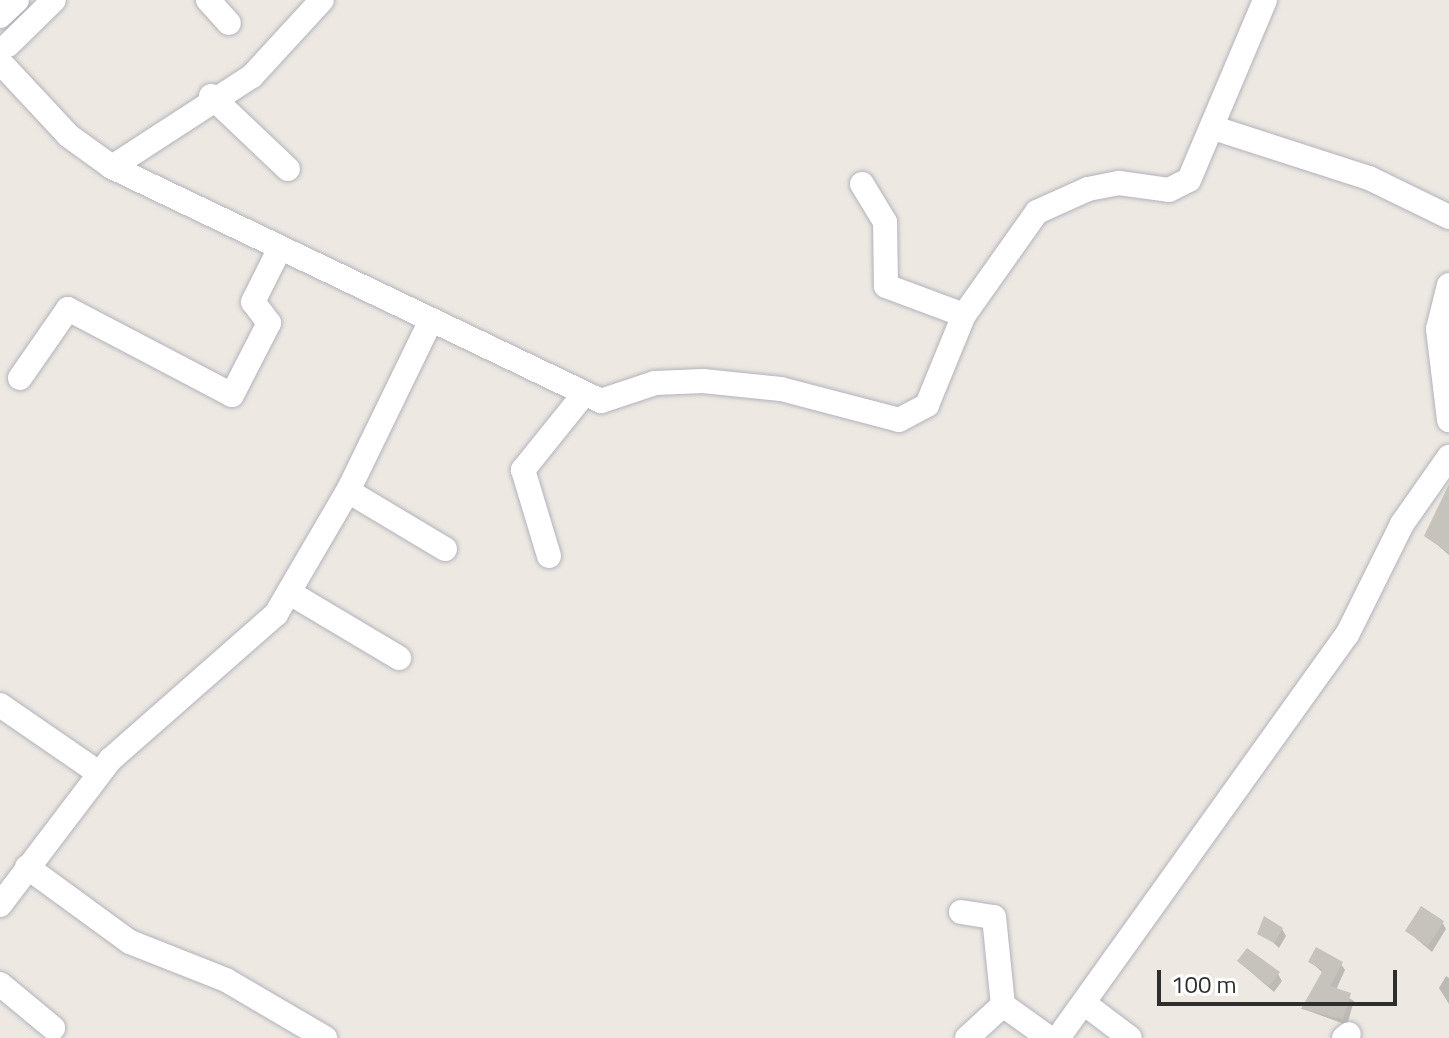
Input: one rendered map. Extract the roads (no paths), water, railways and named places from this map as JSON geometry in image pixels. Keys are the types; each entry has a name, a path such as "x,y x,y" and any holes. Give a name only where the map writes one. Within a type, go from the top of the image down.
{"street":[{"path":"0,16 17,0"},
{"path":"54,0 4,54 69,136 112,167 278,252 584,394 612,402 655,383 703,381 781,389 908,419 927,405 964,315 1037,212 1119,183 1181,189 1214,128 1265,0"},
{"path":"208,0 229,23"},
{"path":"112,167 211,96 252,76 322,0"},
{"path":"211,96 288,169"},
{"path":"1214,128 1369,178 1449,217"},
{"path":"862,184 885,222 886,286 964,315"},
{"path":"20,378 68,309 232,395 269,323 253,302 278,252"},
{"path":"1448,414 1438,329 1449,285"},
{"path":"0,905 99,773 257,633 290,593 348,491 429,324"},
{"path":"549,556 523,470 584,394"},
{"path":"1058,1038 1347,635 1402,524 1449,457"},
{"path":"348,491 445,549"},
{"path":"290,593 399,658"},
{"path":"0,705 99,773"},
{"path":"27,867 130,942 226,980 325,1038"},
{"path":"961,912 994,917 1003,1005 1049,1038"},
{"path":"0,984 53,1028"},
{"path":"1085,1004 1130,1038"},
{"path":"967,1038 1003,1005"}]}
